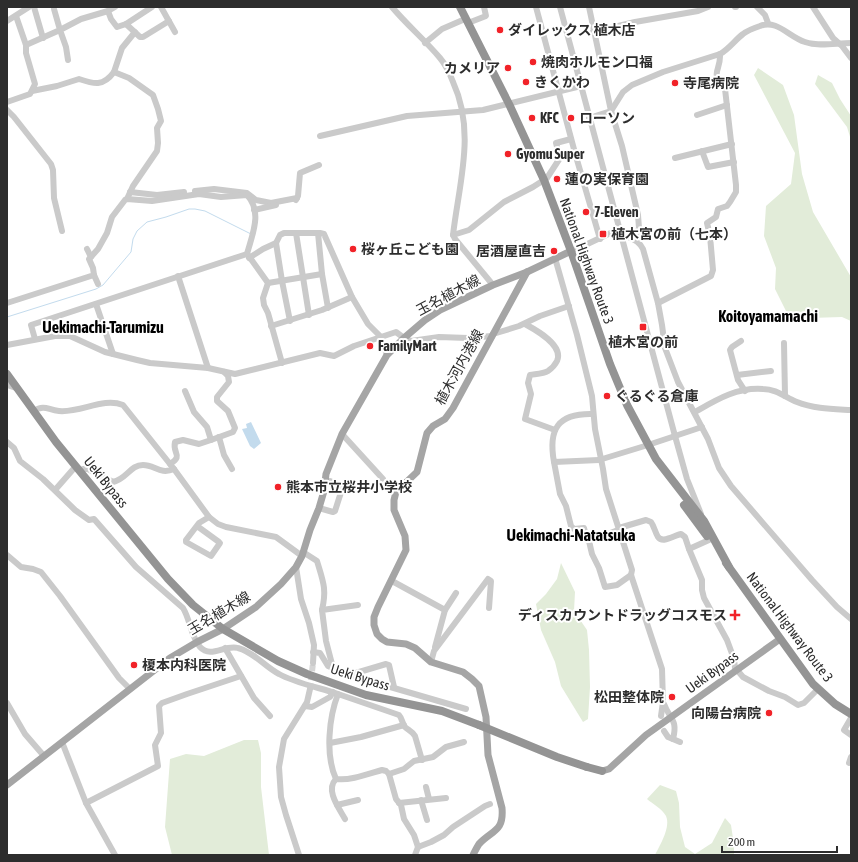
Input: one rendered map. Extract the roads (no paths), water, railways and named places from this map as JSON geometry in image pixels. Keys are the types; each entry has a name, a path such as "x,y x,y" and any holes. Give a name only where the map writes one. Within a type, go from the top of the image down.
{"highway":[{"name":"National Highway Route 3","path":"462,7 544,180 571,251 610,364 627,405 660,468 676,493 801,669 818,689 835,704 851,714"},
{"name":"Ueki Bypass","path":"7,374 33,411 78,469 168,579 193,605 223,629 278,661 313,676 366,695 442,711 557,758 602,771"},
{"name":"National Highway Route 3","path":"656,459 704,521 729,567"}],"main road":[{"path":"527,272 571,251"},
{"name":"玉名植木線","path":"7,785 170,658 223,629 256,607 281,584 296,567 302,554 319,508 324,491 326,474 342,434 387,355 425,320 440,310 493,285 527,272"},
{"name":"植木河内港線","path":"473,855 479,844 493,833 500,824 503,813 488,755 486,717 479,686 472,678 463,672 431,662 414,648 406,644 387,642 382,639 377,634 374,625 374,617 406,550 407,544 405,536 394,510 396,492 417,472 427,433 432,426 445,419 453,408 527,272"},
{"name":"Ueki Bypass","path":"602,771 609,769 646,735 780,639"}],"street":[{"path":"7,21 28,7"},
{"path":"34,7 43,38"},
{"path":"26,45 81,19 108,11 115,7"},
{"path":"108,11 111,19 118,27 126,24 152,7"},
{"path":"162,7 175,32"},
{"path":"392,7 440,58 449,71 458,94 464,120 465,156 453,235 493,285"},
{"path":"425,43 442,30 486,16 484,7"},
{"path":"536,7 600,239"},
{"path":"560,7 675,436 688,479 704,521"},
{"path":"589,7 593,32 611,111 622,146 638,215 639,228 634,239"},
{"path":"593,32 688,9 698,11 708,7"},
{"path":"757,7 765,15 768,23"},
{"path":"813,7 818,17 833,38 851,58"},
{"path":"54,9 66,47 68,60"},
{"path":"7,102 30,94 35,84 26,53 26,45 16,16"},
{"path":"126,24 143,38 169,21"},
{"path":"589,118 611,111 624,92 632,85 663,72 720,54 727,50 745,32 768,23 808,43 851,43"},
{"path":"32,91 57,86 79,79 89,83 102,82 109,79 114,72 122,48 135,32"},
{"path":"658,303 711,276 713,270 710,236 707,223 716,217 716,210 727,206 733,197 736,185 725,89 716,77 720,54"},
{"path":"90,257 98,249 107,233 112,217 127,199 157,151 157,128 161,121 153,95 129,78 114,72"},
{"path":"320,136 407,116 483,110 580,86"},
{"path":"697,115 727,106"},
{"path":"7,110 51,164 53,170 54,198 62,231"},
{"path":"453,235 469,230 504,202 547,178 560,158 556,143 571,138"},
{"path":"675,158 732,144"},
{"path":"702,151 708,167 734,162"},
{"path":"254,210 296,200 298,196 300,173 319,165"},
{"path":"130,192 157,195 214,189 247,193 256,200 271,203 297,198"},
{"path":"127,199 152,201 199,194 221,197 246,195 250,199 256,221 248,256 268,283"},
{"path":"619,229 625,237 634,239 641,244 658,303 665,348 678,382 695,412 719,468 731,486 812,580 837,607 851,619"},
{"path":"571,251 619,229"},
{"path":"290,321 276,243 280,235 284,233 324,234 352,296 368,324 380,336 387,355"},
{"path":"296,233 309,315"},
{"path":"318,233 322,274 328,308"},
{"path":"35,339 31,326 178,276 248,256 276,243"},
{"path":"86,249 98,284"},
{"path":"555,258 586,368 592,396 595,430 606,489 632,570 631,575 662,669 663,702 661,716"},
{"path":"268,283 322,274"},
{"path":"7,303 94,275"},
{"path":"178,276 208,368"},
{"path":"268,283 263,298 264,305 282,362"},
{"path":"271,326 328,308 352,296"},
{"path":"96,304 113,354"},
{"path":"7,345 55,336 70,336 113,354 150,363 208,368 234,374 320,353 334,356 354,346 380,336 396,332 411,341 439,337 468,338 493,335 510,330 540,316 569,306"},
{"path":"524,324 553,344 558,352 556,364 548,371 530,375 528,383 530,394 525,419 555,430"},
{"path":"741,341 730,350 738,380 745,391"},
{"path":"784,343 785,396"},
{"path":"55,490 78,469 83,468 88,469 113,482 122,479 134,467 143,465 168,471 178,456 174,446 175,442 183,440 199,444 234,432 236,428 228,411 217,401 217,398 229,382 228,376 223,371"},
{"path":"737,375 772,371"},
{"path":"7,385 16,388"},
{"path":"695,412 722,397 745,391 763,389 777,392 796,402 813,407 851,410"},
{"path":"185,391 194,412 207,427 211,440"},
{"path":"33,411 46,406 60,411 74,410 110,402 123,405 172,466 209,517 218,524 226,527 276,537 302,554 317,561 325,591 322,610 326,640 333,668"},
{"path":"593,414 570,417 563,420 555,430 552,443 560,494 566,506 571,526 574,529 584,528 592,554 601,571 604,586 617,585 631,575"},
{"path":"554,462 601,459 702,427"},
{"path":"342,434 383,479"},
{"path":"219,437 224,455 232,469"},
{"path":"7,442 14,448 20,461 55,490 75,510 89,520 94,519 136,567 183,608 187,614 190,628 201,648 206,651 213,652 232,646 239,648 246,651 282,676 399,715 404,725 413,733 422,760"},
{"path":"688,479 694,518"},
{"path":"319,508 333,512 335,511 343,486 330,481"},
{"path":"198,526 220,543 211,556 186,542 198,526 209,517"},
{"path":"589,541 618,530 619,528 646,520 649,520 658,538 661,540 682,534 685,537 702,580 702,592 704,598 727,640 734,659 735,668 743,677 798,705 804,703 818,689"},
{"path":"689,549 709,540"},
{"path":"7,555 21,567 41,572 60,596 118,678 130,689"},
{"path":"296,567 301,599 314,645 313,664"},
{"path":"434,651 488,578 491,581 489,608"},
{"path":"392,581 445,610"},
{"path":"431,662 445,610 456,593"},
{"path":"322,610 358,606"},
{"path":"225,648 254,698 270,716"},
{"path":"313,652 320,653 326,664 349,675 466,709"},
{"path":"349,675 386,664 389,665 394,687"},
{"path":"86,802 158,766 155,745 161,733 159,706 162,703 241,676"},
{"path":"299,855 281,797 279,768 284,739 305,706 310,688"},
{"path":"305,706 312,707 336,693"},
{"path":"336,693 331,716 330,743 332,766 336,779"},
{"path":"663,702 675,724 676,729 673,739"},
{"path":"7,703 25,734 44,756"},
{"path":"851,718 844,730 851,735"},
{"path":"330,743 361,737 404,725"},
{"path":"664,731 668,736 680,742"},
{"path":"62,742 86,802 115,855"},
{"path":"389,774 404,768 414,761 433,757 446,747 464,742"},
{"path":"849,763 851,756"},
{"path":"336,779 382,770 386,771 389,774 396,799 401,805 404,818 414,835 418,847 415,855"},
{"path":"336,779 331,786 331,790 345,819"},
{"path":"426,787 429,799"},
{"path":"399,803 446,798"},
{"path":"337,805 358,800"},
{"path":"421,800 427,820"},
{"path":"418,847 444,835 453,827 490,804"}],"water":[{"path":"251,422 261,443 254,449 250,446 242,429 247,428 246,424"}],"waterway":[{"path":"7,317 96,289 103,285 131,252 133,239 137,231 147,222 189,209 195,209 205,211 251,234"}],"tunnel":[{"path":"310,689 313,663"}],"place":[{"name":"ダイレックス 植木店","path":"500,30"},
{"name":"焼肉ホルモン口福","path":"533,62"},
{"name":"カメリア","path":"508,68"},
{"name":"きくかわ","path":"526,82"},
{"name":"寺尾病院","path":"675,83"},
{"name":"KFC","path":"532,118"},
{"name":"ローソン","path":"571,118"},
{"name":"Gyomu Super","path":"508,154"},
{"name":"蓮の実保育園","path":"557,179"},
{"name":"7-Eleven","path":"586,212"},
{"name":"植木宮の前（七本）","path":"603,234"},
{"name":"桜ヶ丘こども園","path":"353,249"},
{"name":"居酒屋直吉","path":"554,251"},
{"name":"植木宮の前","path":"643,327"},
{"name":"FamilyMart","path":"370,346"},
{"name":"ぐるぐる倉庫","path":"607,396"},
{"name":"熊本市立桜井小学校","path":"278,487"},
{"name":"ディスカウントドラッグコスモス","path":"735,615"},
{"name":"榎本内科医院","path":"134,665"},
{"name":"松田整体院","path":"672,697"},
{"name":"向陽台病院","path":"769,713"}],"district":[{"name":"Koitoyamamachi","path":"768,316"},
{"name":"Uekimachi-Tarumizu","path":"103,327"},
{"name":"Uekimachi-Natatsuka","path":"571,535"}]}
